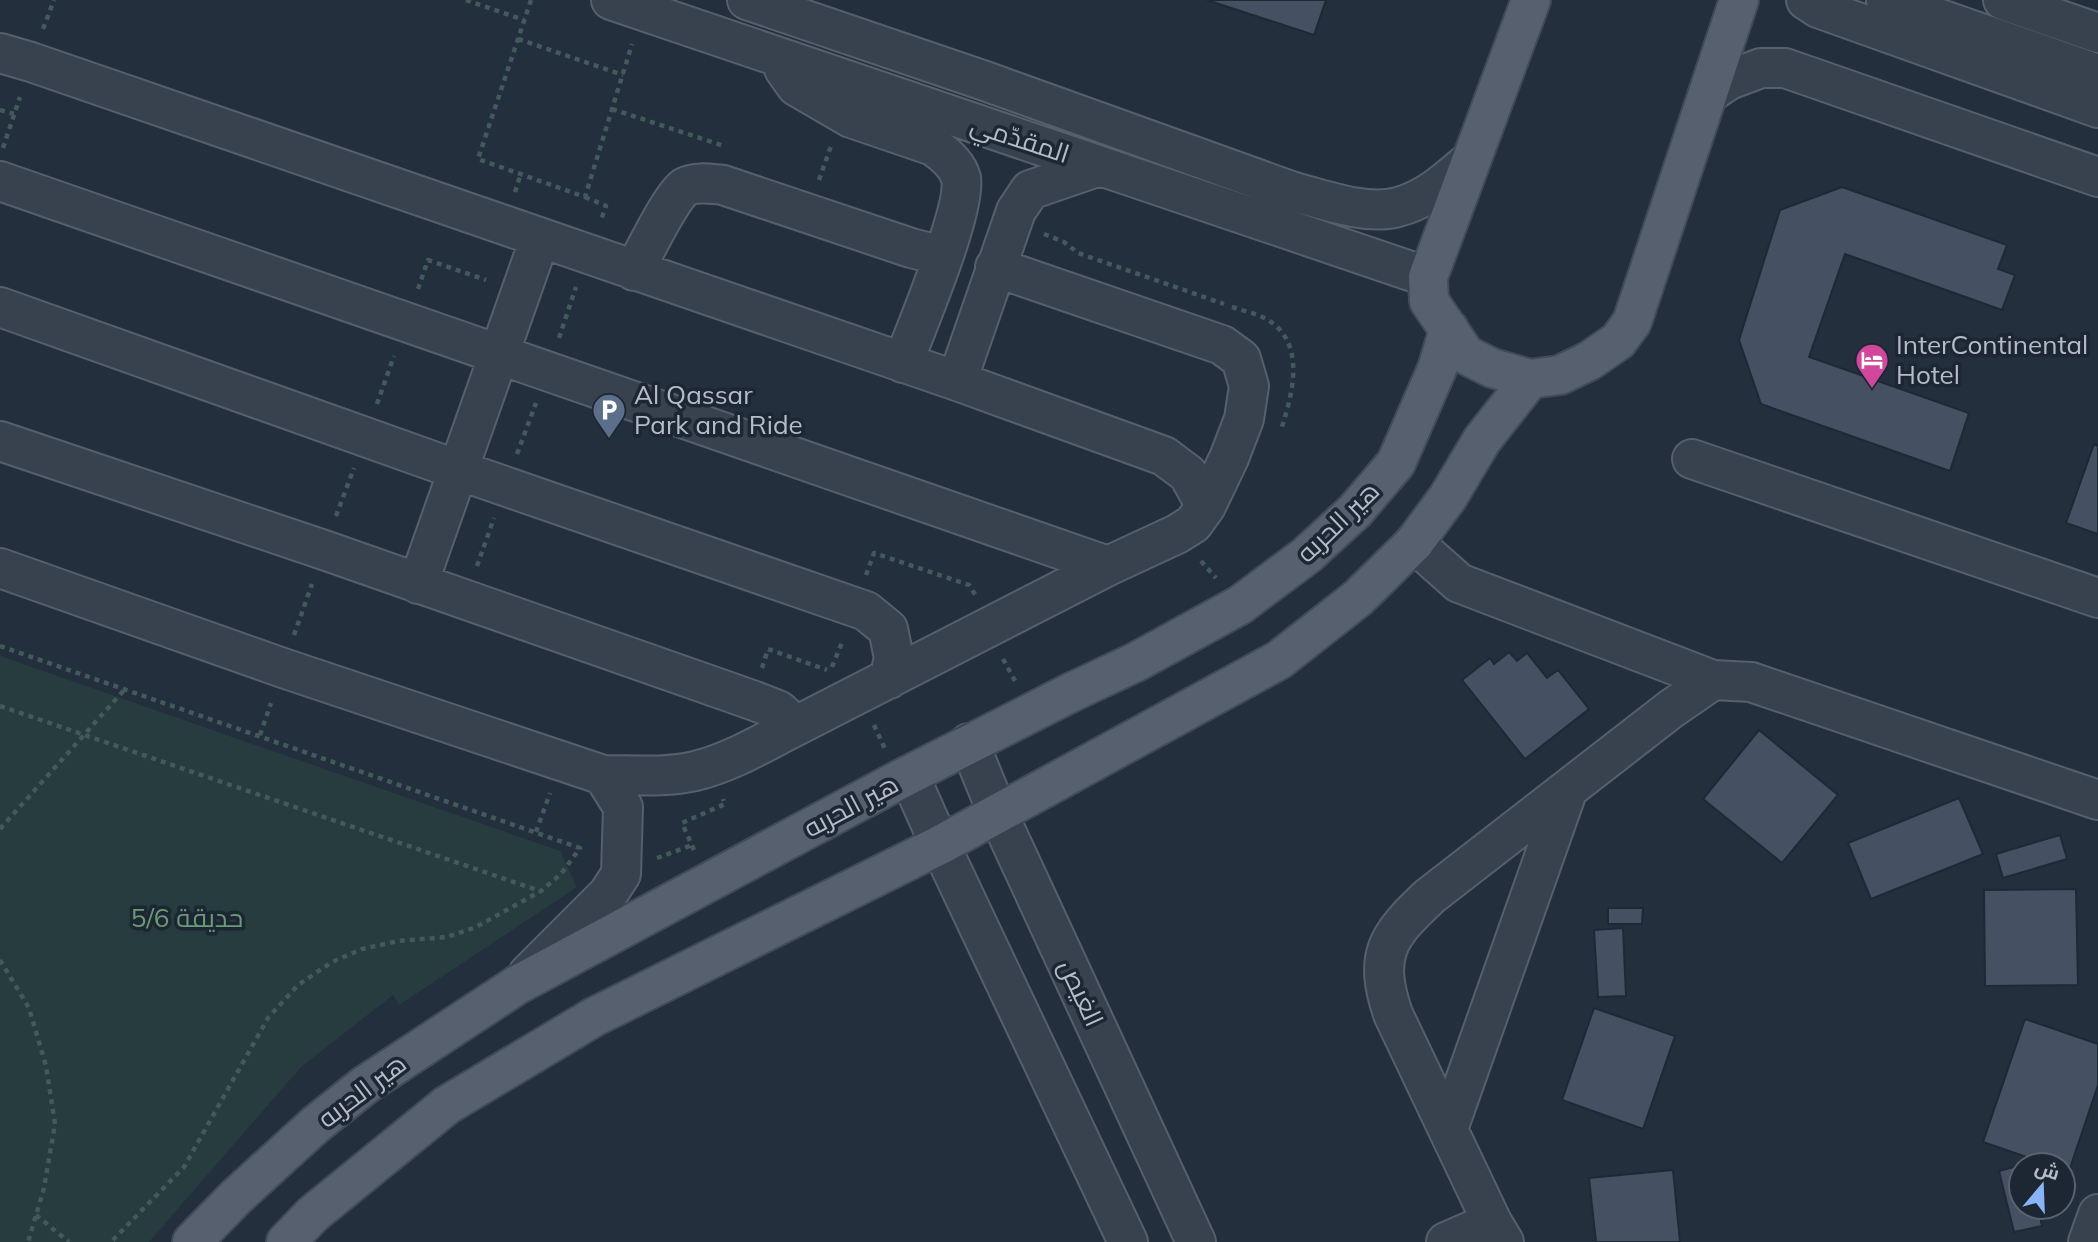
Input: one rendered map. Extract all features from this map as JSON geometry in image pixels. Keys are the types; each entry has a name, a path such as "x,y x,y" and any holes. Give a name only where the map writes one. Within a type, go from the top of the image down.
{"main road":[{"path":"1531,0 1428,278 1429,301 1466,355 1492,368 1530,379 1560,375 1589,361 1618,341 1632,322 1739,0"},
{"name":"هير الحربه","path":"192,1242 315,1125 365,1085 517,985 909,775 1136,662 1241,605 1307,555 1355,510 1396,463 1437,369 1449,329"},
{"path":"286,1242 313,1214 447,1105 594,1017 940,845 1279,660 1358,598 1414,543 1448,497 1482,440 1530,379"}],"street":[{"name":"المقدّمي","path":"747,0 985,81 1291,191 1336,203 1371,209 1397,208 1435,191 1470,161"},
{"path":"1806,0 1818,8 2098,108"},
{"path":"2003,0 2098,33"},
{"path":"1907,3 2098,74"},
{"name":"المقدّمي","path":"627,6 1428,278"},
{"path":"0,53 957,381 1164,456 1188,474 1206,506"},
{"path":"778,58 796,86 843,114 933,146 957,167 961,180 958,205 943,256 903,363"},
{"path":"1708,94 1729,80 1761,68 1785,68 2098,177"},
{"path":"957,381 1016,211 1030,190 1100,166"},
{"path":"0,181 1108,566"},
{"path":"634,271 673,198 685,186 702,183 723,185 911,248 943,256"},
{"path":"418,584 540,238"},
{"path":"0,568 283,668 603,775 658,776 697,771 744,752 1108,566 1177,534 1193,524 1206,506 1244,419 1249,386 1241,359 1222,345 995,267"},
{"path":"0,307 866,611 888,629 894,658 889,678"},
{"path":"0,441 324,550 752,700 778,710 796,726"},
{"path":"1692,459 2098,598"},
{"path":"1414,543 1459,583 1713,680 1751,682 2098,800"},
{"path":"1446,1242 1500,1237 1388,999 1384,957 1391,938 1401,922 1430,896 1713,680"},
{"name":"الغيص","path":"970,743 998,814 1196,1242"},
{"path":"517,985 608,894 621,874 624,807 603,775"},
{"path":"909,775 1128,1242"},
{"path":"1448,1129 1567,789"},
{"path":"2088,1242 2098,1214"}],"path":[{"path":"466,0 524,20"},
{"path":"531,0 478,159 585,197 623,75 627,6"},
{"path":"518,39 623,75"},
{"path":"0,110 15,114"},
{"path":"807,214 843,114"},
{"path":"466,600 588,254"},
{"path":"1177,534 1241,605"},
{"path":"0,646 580,848 561,874 541,891 476,928 447,937 398,941 362,949 332,962 298,985 268,1018 184,1167 111,1242"},
{"path":"0,829 125,689"},
{"path":"0,706 541,891"},
{"path":"0,960 29,1008 46,1066 55,1124 44,1188 28,1242"},
{"path":"36,1214 69,1242"}],"green space":[{"name":"حديقة 5/6","path":"0,656 560,851 577,887 399,1005 393,995 301,1067 149,1242 0,1242"}],"building":[{"path":"1207,0 1326,0 1314,35"},
{"path":"1842,187 2007,245 1998,269 2015,275 2002,310 1845,254 1809,357 1969,413 1950,471 1761,404 1739,340 1780,210"},
{"path":"2094,444 2098,446 2098,534 2066,523"},
{"path":"1509,652 1517,661 1527,653 1547,678 1558,670 1589,709 1525,759 1462,680 1490,658 1494,664"},
{"path":"1759,730 1838,795 1782,863 1703,799"},
{"path":"1959,798 1983,854 1871,899 1848,843"},
{"path":"2060,835 2067,859 2003,878 1996,854"},
{"path":"2076,889 2078,985 1985,986 1984,890"},
{"path":"1608,908 1643,908 1642,924 1608,924"},
{"path":"1623,928 1626,996 1598,997 1594,930"},
{"path":"1594,1008 1675,1036 1643,1129 1562,1100"},
{"path":"2025,1019 2098,1044 2098,1085 2076,1151 2009,1151 1983,1142"},
{"path":"2007,1169 2007,1204 1999,1171"},
{"path":"1673,1170 1680,1242 1596,1242 1589,1178"},
{"path":"2011,1221 2041,1221 2042,1226 2014,1232"}],"place":[{"name":"InterContinental Hotel","path":"1872,390"},
{"name":"Al Qassar Park and Ride","path":"609,440"}]}
